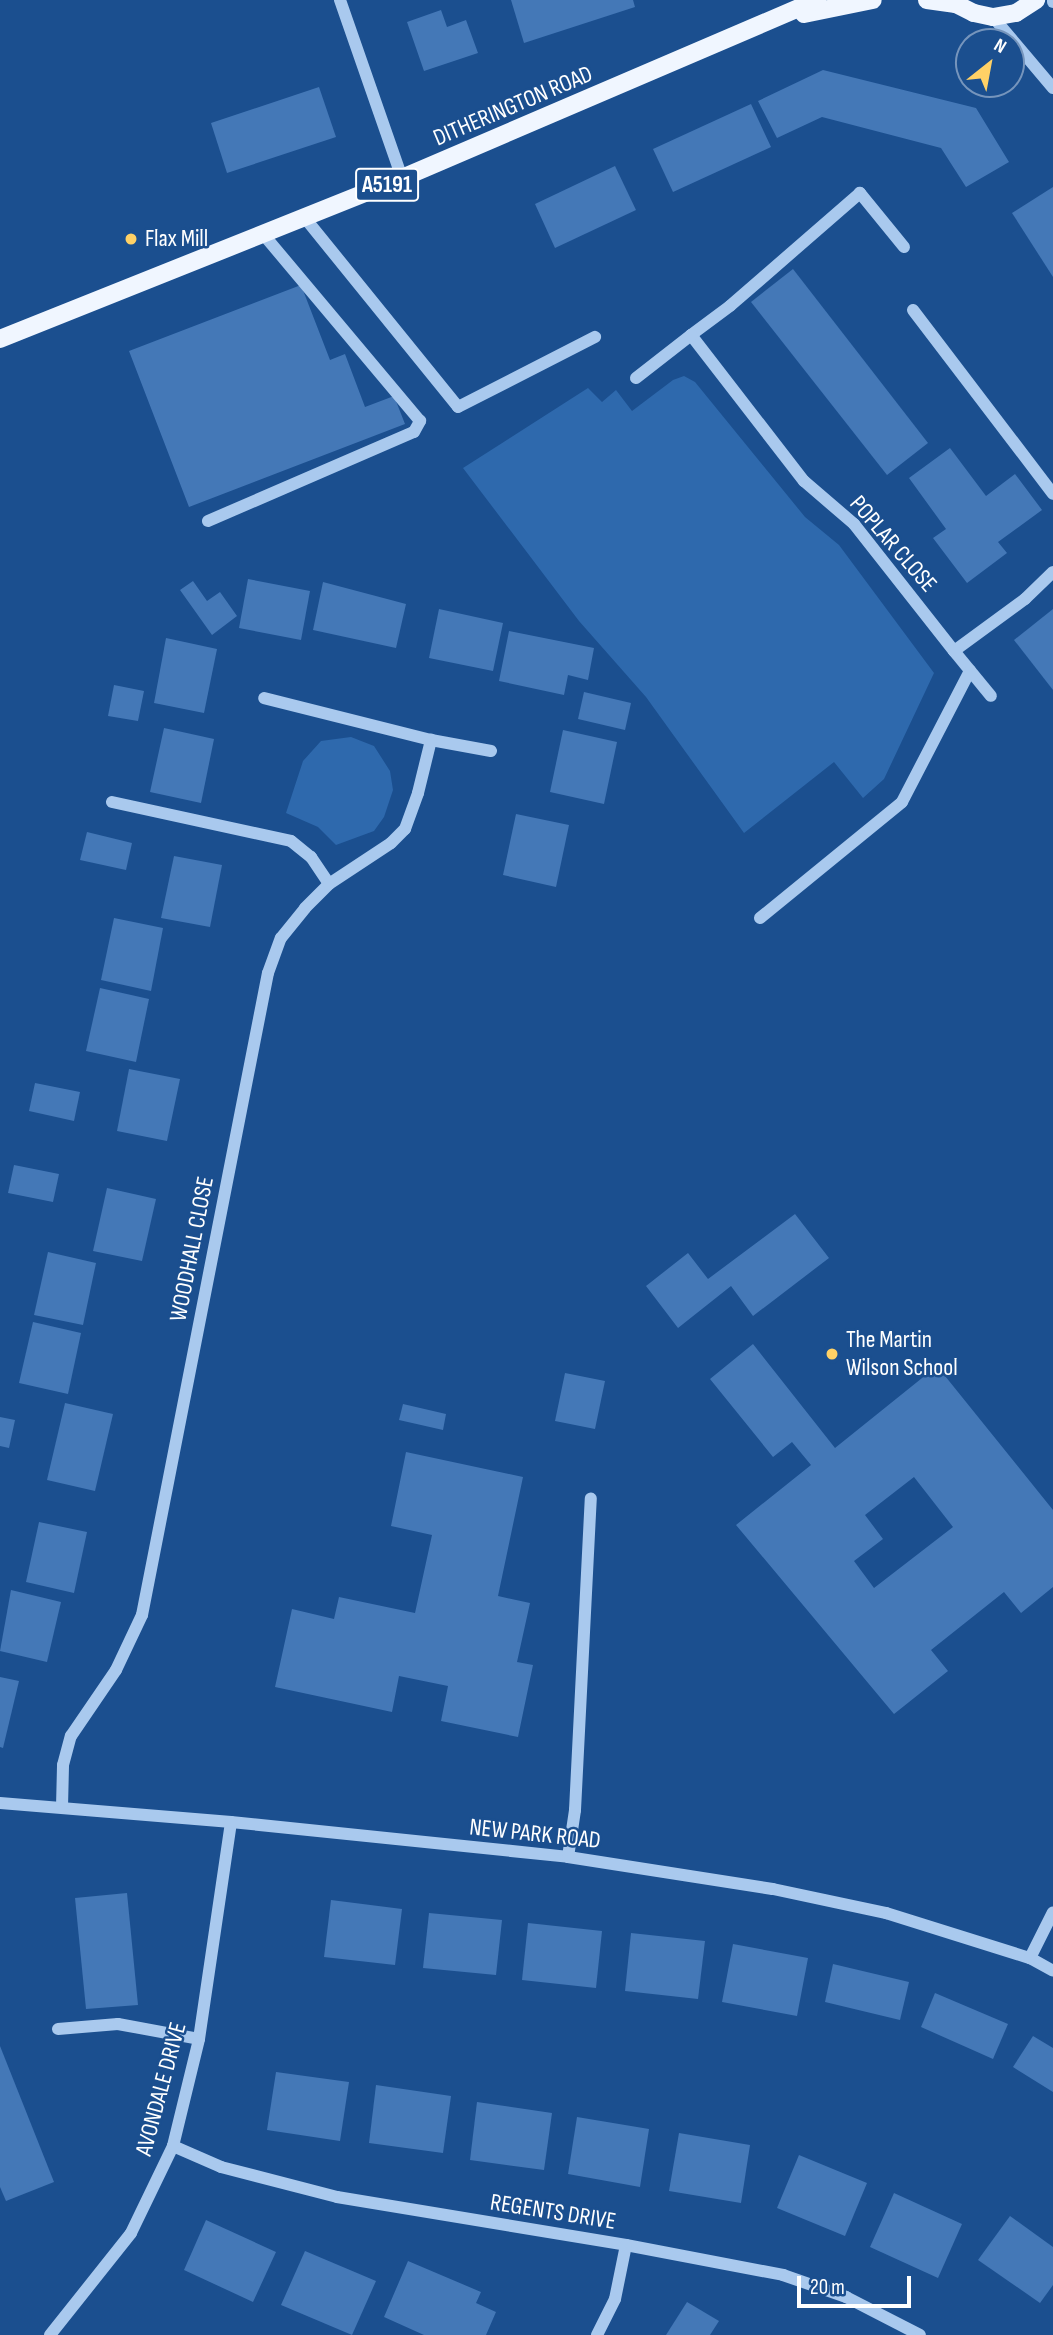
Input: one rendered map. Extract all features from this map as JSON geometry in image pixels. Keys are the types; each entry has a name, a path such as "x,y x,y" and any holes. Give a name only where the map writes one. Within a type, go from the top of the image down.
{"main road":[{"name":"DITHERINGTON ROAD","path":"0,339 402,178 818,0"},
{"name":"DITHERINGTON ROAD","path":"770,22 873,0"},
{"path":"927,0 955,2 974,13 993,17 1016,13 1035,0"}],"street":[{"path":"340,0 402,178"},
{"path":"993,17 1053,88"},
{"path":"636,379 730,306 860,193 904,247"},
{"path":"305,218 458,407 595,337"},
{"path":"208,521 414,432 420,421 264,235"},
{"path":"913,310 1053,494"},
{"name":"POPLAR CLOSE","path":"691,335 804,481 854,524 991,696"},
{"path":"954,651 1025,599 1053,572"},
{"path":"760,918 902,802 970,671"},
{"path":"264,698 431,740 491,751"},
{"name":"WOODHALL CLOSE","path":"62,1807 63,1765 71,1736 116,1670 142,1615 268,973 281,939 304,908 329,884 391,843 405,829 418,793 431,740"},
{"path":"112,802 290,841 311,857 329,884"},
{"path":"568,1857 575,1811 591,1498"},
{"name":"NEW PARK ROAD","path":"0,1803 231,1822 568,1857 773,1889 886,1913 1030,1958 1053,1971"},
{"name":"AVONDALE DRIVE","path":"50,2335 131,2233 173,2146 199,2039 231,1822"},
{"path":"1030,1958 1053,1912"},
{"path":"58,2029 118,2024 199,2039"},
{"name":"REGENTS DRIVE","path":"173,2146 233,2171 337,2197 626,2245 783,2275 846,2297 920,2335"},
{"path":"597,2335 615,2299 626,2245"}],"shaded area":[{"path":"684,376 695,382 805,517 839,545 934,673 884,779 863,798 834,762 744,833 646,697 579,621 463,468 588,388 602,402 616,390 632,411 673,380"},
{"path":"351,737 374,746 390,771 393,790 384,817 374,831 336,845 318,827 286,813 303,761 321,741"}],"building":[{"path":"511,0 633,0 635,7 524,43"},
{"path":"441,10 447,27 466,20 478,53 424,71 407,22"},
{"path":"823,70 976,108 1009,162 966,187 941,148 822,117 777,138 758,101"},
{"path":"319,87 336,137 227,173 211,123"},
{"path":"751,104 771,147 673,192 653,149"},
{"path":"615,166 636,210 555,248 535,204"},
{"path":"1053,187 1053,277 1012,213"},
{"path":"793,269 928,443 887,475 751,302"},
{"path":"301,285 330,360 345,354 365,407 394,396 405,424 189,507 129,351"},
{"path":"950,448 986,496 1015,474 1042,510 998,542 1007,553 967,583 933,538 946,529 909,478"},
{"path":"248,579 310,591 301,640 239,628"},
{"path":"193,581 207,601 220,592 237,616 212,635 180,590"},
{"path":"323,582 406,604 396,648 313,630"},
{"path":"439,609 503,623 493,671 429,658"},
{"path":"1053,609 1053,690 1014,640"},
{"path":"509,631 594,648 588,680 568,675 564,695 499,681"},
{"path":"166,638 217,649 204,713 154,703"},
{"path":"114,685 144,691 138,721 108,716"},
{"path":"584,692 631,703 625,730 578,719"},
{"path":"164,728 214,739 201,803 150,792"},
{"path":"563,730 617,742 604,804 550,792"},
{"path":"516,814 569,825 556,887 503,875"},
{"path":"87,832 132,843 126,870 80,860"},
{"path":"174,856 222,865 210,927 161,918"},
{"path":"114,918 163,928 151,991 101,980"},
{"path":"100,988 149,999 136,1062 86,1051"},
{"path":"129,1069 180,1079 167,1141 117,1131"},
{"path":"35,1083 80,1092 74,1121 29,1111"},
{"path":"14,1165 59,1174 53,1202 8,1193"},
{"path":"107,1188 156,1199 142,1261 93,1251"},
{"path":"795,1214 829,1258 753,1316 731,1286 678,1328 646,1286 688,1253 708,1279"},
{"path":"48,1252 96,1263 83,1325 34,1315"},
{"path":"33,1322 81,1333 68,1394 19,1383"},
{"path":"753,1344 835,1448 937,1366 1053,1510 1053,1587 1021,1613 1004,1592 931,1650 948,1671 894,1714 736,1525 811,1465 792,1442 773,1457 710,1379","holes":["914,1477 953,1527 874,1588 854,1561 883,1539 865,1515"]},
{"path":"565,1373 605,1381 595,1429 555,1421"},
{"path":"65,1403 113,1414 95,1491 47,1480"},
{"path":"403,1404 446,1414 443,1430 399,1420"},
{"path":"0,1417 15,1420 9,1448 0,1446"},
{"path":"406,1452 523,1477 498,1596 530,1603 517,1662 533,1665 518,1737 441,1721 448,1686 399,1676 392,1712 275,1687 292,1609 334,1619 339,1597 415,1613 432,1535 391,1526"},
{"path":"39,1522 87,1532 74,1593 26,1582"},
{"path":"11,1590 61,1602 47,1662 0,1651"},
{"path":"0,1677 19,1681 3,1748 0,1747"},
{"path":"127,1893 138,2005 86,2009 75,1898"},
{"path":"331,1900 402,1909 395,1965 324,1957"},
{"path":"429,1913 502,1920 496,1975 423,1968"},
{"path":"528,1923 602,1931 596,1988 522,1980"},
{"path":"631,1933 705,1941 698,1999 625,1991"},
{"path":"733,1944 808,1958 797,2016 722,2002"},
{"path":"833,1964 909,1982 900,2020 825,2002"},
{"path":"935,1993 1008,2024 993,2059 921,2027"},
{"path":"1033,2036 1053,2048 1053,2092 1013,2067"},
{"path":"0,2046 54,2182 6,2201 0,2187"},
{"path":"276,2072 349,2082 340,2141 267,2130"},
{"path":"376,2085 451,2096 443,2153 369,2143"},
{"path":"477,2102 552,2113 544,2170 470,2160"},
{"path":"577,2117 649,2129 640,2187 568,2174"},
{"path":"679,2133 750,2145 741,2203 669,2191"},
{"path":"799,2155 867,2183 845,2236 777,2208"},
{"path":"894,2193 962,2224 938,2278 870,2247"},
{"path":"1010,2216 1053,2247 1053,2285 1040,2303 978,2260"},
{"path":"206,2220 276,2252 253,2302 184,2270"},
{"path":"305,2251 376,2281 352,2335 281,2305"},
{"path":"408,2261 481,2292 476,2303 496,2312 486,2335 424,2335 384,2317"},
{"path":"687,2302 719,2321 710,2335 666,2335"}],"place":[{"name":"Flax Mill","path":"131,239"},
{"name":"The Martin Wilson School","path":"832,1354"}]}
